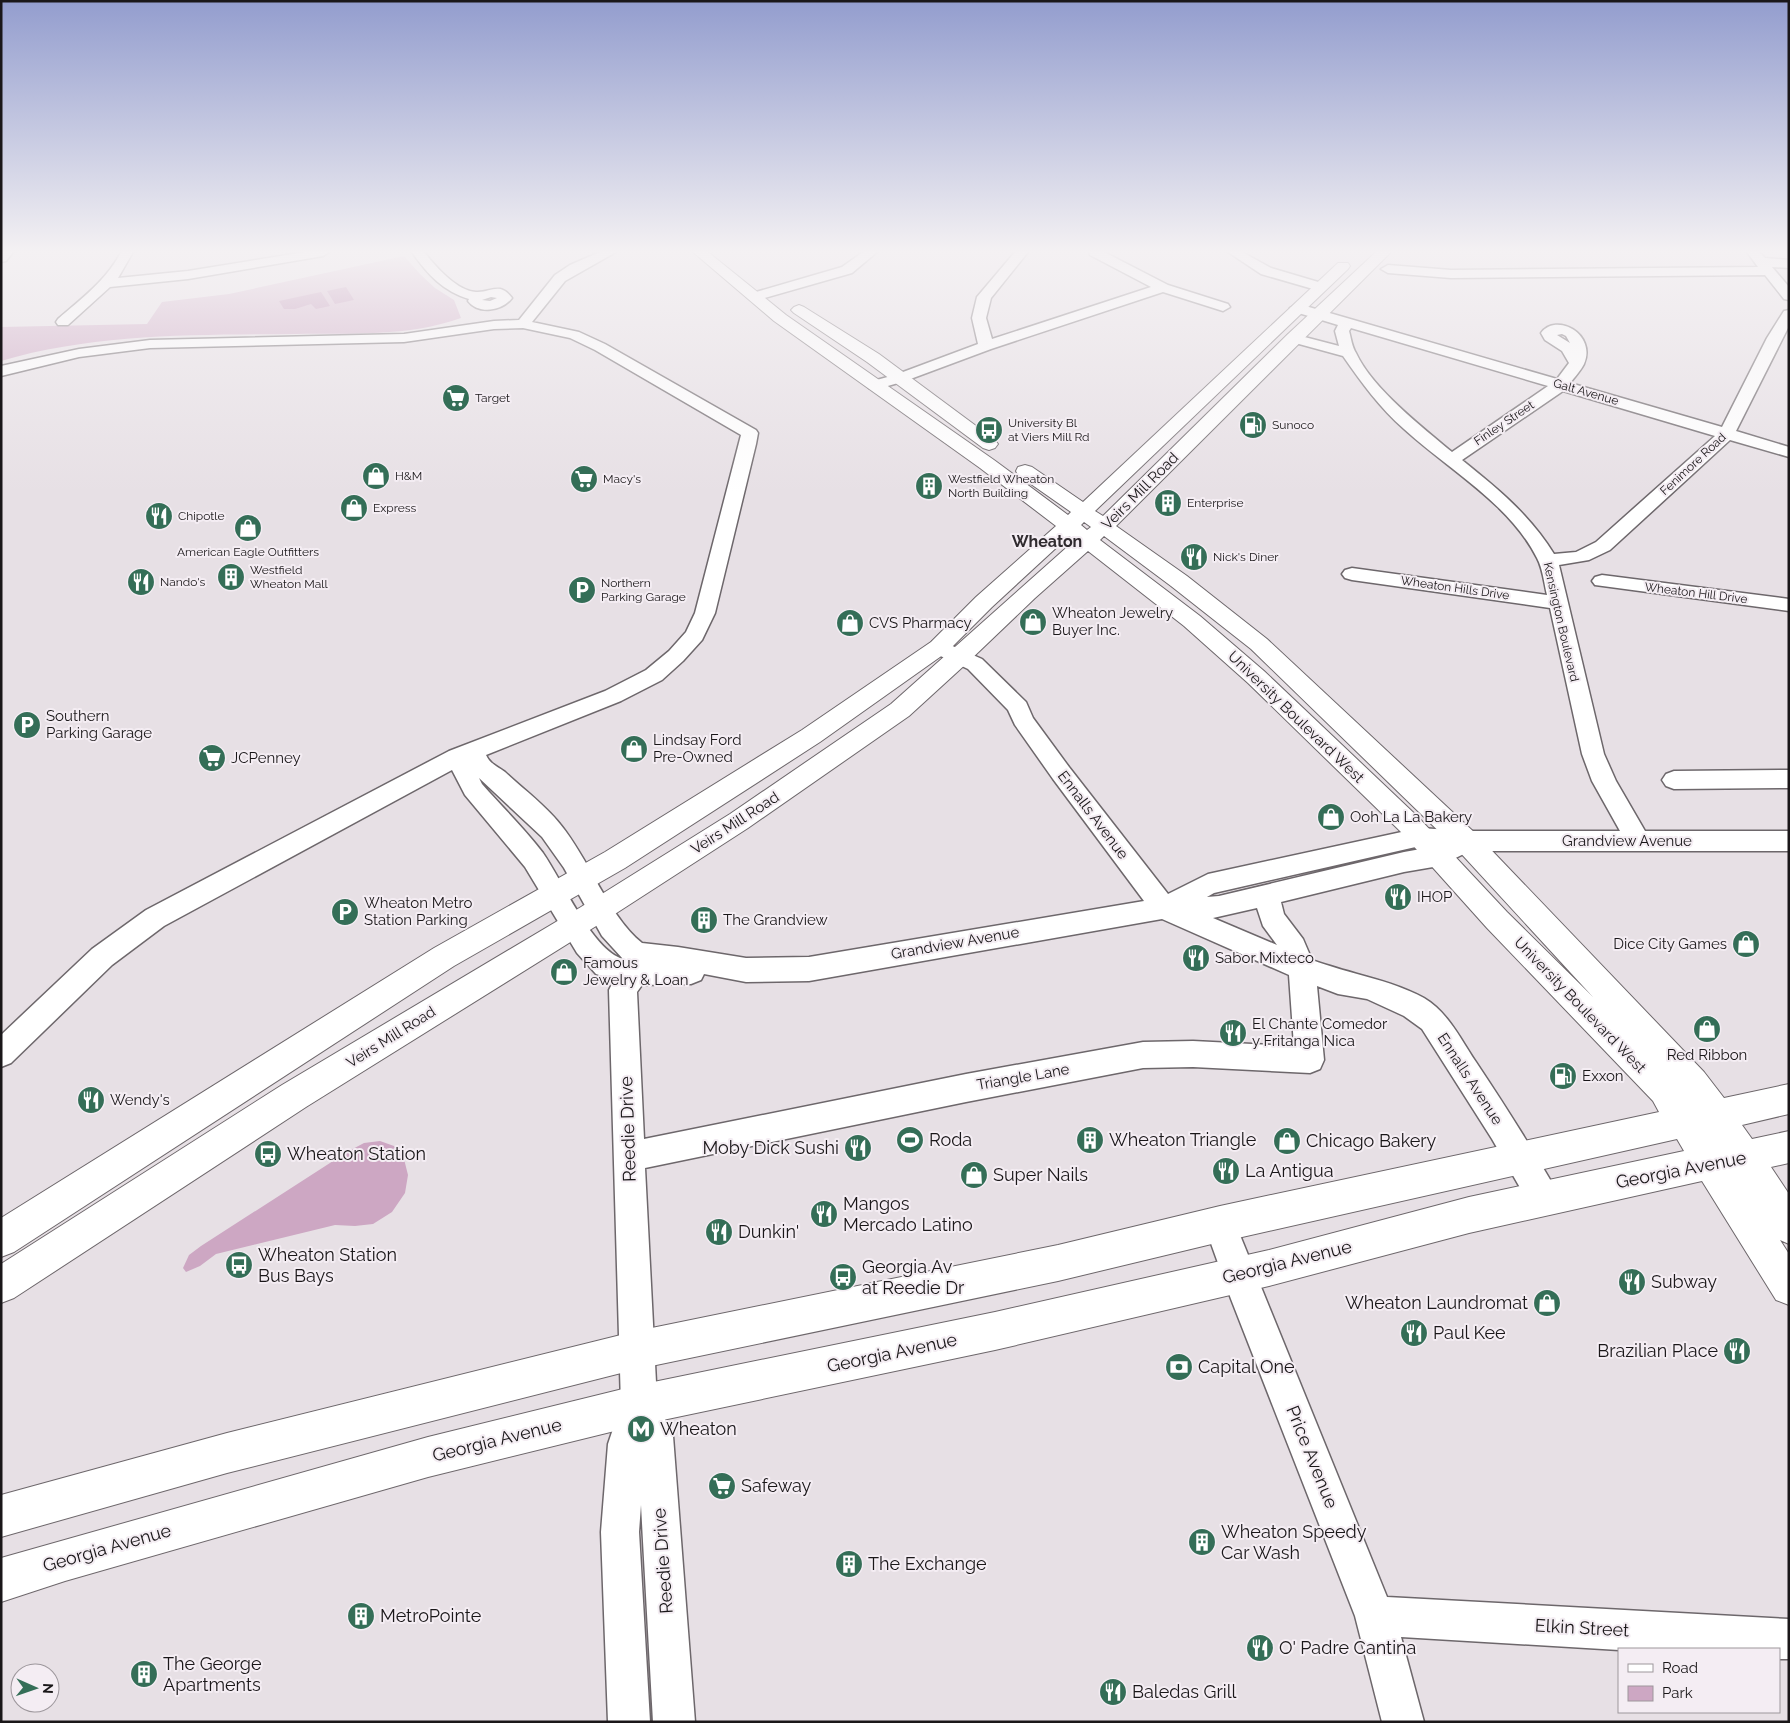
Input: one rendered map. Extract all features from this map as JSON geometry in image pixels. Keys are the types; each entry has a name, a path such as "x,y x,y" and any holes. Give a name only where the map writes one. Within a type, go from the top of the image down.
{"main road":[{"name":"University Boulevard West","path":"800,332 838,361 987,464 1076,518"},
{"name":"University Boulevard West","path":"832,332 900,378 1021,468 1256,676 1429,846 1497,920 1664,1090 1789,1287"},
{"name":"Veirs Mill Road","path":"1,1285 294,1096 586,918 739,821 828,762 900,710 949,653 984,602 1222,382 1272,332"},
{"name":"Veirs Mill Road","path":"1,1239 444,957 615,860 811,736 949,653 1027,593 1096,534 1300,332"},
{"path":"1021,468 1061,483 1083,485 1099,484 1123,474"},
{"name":"University Boulevard West","path":"1096,534 1179,581 1259,644 1466,841 1693,1083 1717,1115 1789,1226"},
{"path":"1,1516 226,1453 636,1350 1058,1263 1220,1224 1789,1099"},
{"name":"Georgia Avenue","path":"1,1580 428,1457 639,1405 996,1331 1239,1274 1469,1215 1676,1169 1710,1164 1789,1147"}],"street":[{"path":"1,371 79,353 150,344 385,339 443,332"},
{"path":"1,1054 102,957 155,918 465,754 613,696 654,675 676,656 695,635 705,613 750,433 600,347 564,332"},
{"path":"983,332 986,346"},
{"path":"874,385 900,378 1027,332"},
{"name":"Kensington Boulevard","path":"1342,332 1348,353 1368,382 1409,425 1499,499 1524,523 1548,560 1593,754 1604,780 1637,840"},
{"name":"Galt Avenue","path":"1383,332 1789,452"},
{"name":"Fenimore Road","path":"1548,560 1576,559 1589,555 1603,546 1727,434 1777,332"},
{"path":"1294,338 1348,353"},
{"name":"Finley Street","path":"1450,460 1562,384 1577,363"},
{"name":"Wheaton Hills Drive","path":"1352,574 1559,603"},
{"name":"Wheaton Hill Drive","path":"1602,581 1789,605"},
{"name":"Ennalls Avenue","path":"949,653 1007,713 1023,720 1164,908 1208,929 1298,957 1338,982 1370,988 1414,1007 1432,1020 1503,1129 1544,1199"},
{"path":"465,754 473,789 534,860 554,895 586,918 586,945 606,966 634,974"},
{"name":"Grandview Avenue","path":"465,754 494,776 551,830 567,851 582,878 586,918 622,942 636,954 678,958 746,970"},
{"path":"1674,780 1789,779"},
{"name":"Grandview Avenue","path":"1164,908 1208,884 1466,841 1789,841"},
{"name":"Grandview Avenue","path":"634,974 809,969 1164,908 1219,907 1404,862 1429,846"},
{"path":"1267,896 1272,918 1298,957"},
{"name":"Triangle Lane","path":"628,1157 966,1088 1144,1055 1193,1054 1310,1060 1298,957"},
{"name":"Reedie Drive","path":"630,1722 624,1646 620,1532 626,1444 639,1405 623,990 634,974"},
{"name":"Price Avenue","path":"1220,1224 1375,1616 1403,1722"},
{"name":"Reedie Drive","path":"639,1405 655,1436 674,1722"},
{"name":"Elkin Street","path":"1375,1616 1789,1639"}],"green space":[{"path":"1,332 385,332 147,337 73,345 1,361"},
{"path":"380,1141 394,1146 404,1159 408,1175 405,1193 392,1212 373,1224 355,1226 335,1225 216,1254 200,1266 186,1272 183,1268 189,1255 201,1246 347,1152 364,1143"}],"place":[{"name":"Target","path":"456,398"},
{"name":"Sunoco","path":"1253,425"},
{"name":"University Bl at Viers Mill Rd","path":"989,430"},
{"name":"H&M","path":"376,476"},
{"name":"Macy's","path":"584,479"},
{"name":"Westfield Wheaton North Building","path":"929,486"},
{"name":"Enterprise","path":"1168,503"},
{"name":"Express","path":"354,508"},
{"name":"Chipotle","path":"159,516"},
{"name":"American Eagle Outfitters","path":"248,528"},
{"name":"Nick's Diner","path":"1194,557"},
{"name":"Westfield Wheaton Mall","path":"231,577"},
{"name":"Nando's","path":"141,582"},
{"name":"Northern Parking Garage","path":"582,590"},
{"name":"Wheaton Jewelry Buyer Inc.","path":"1033,622"},
{"name":"CVS Pharmacy","path":"850,623"},
{"name":"Southern Parking Garage","path":"27,725"},
{"name":"Lindsay Ford Pre-Owned","path":"634,749"},
{"name":"JCPenney","path":"212,758"},
{"name":"Ooh La La Bakery","path":"1331,817"},
{"name":"IHOP","path":"1398,897"},
{"name":"Wheaton Metro Station Parking","path":"345,912"},
{"name":"The Grandview","path":"704,920"},
{"name":"Dice City Games","path":"1746,944"},
{"name":"Sabor Mixteco","path":"1196,958"},
{"name":"Famous Jewelry & Loan","path":"564,972"},
{"name":"Red Ribbon","path":"1707,1029"},
{"name":"El Chante Comedor y Fritanga Nica","path":"1233,1033"},
{"name":"Exxon","path":"1563,1076"},
{"name":"Wendy's","path":"91,1100"},
{"name":"Roda","path":"910,1140"},
{"name":"Wheaton Triangle","path":"1090,1140"},
{"name":"Chicago Bakery","path":"1287,1141"},
{"name":"Moby Dick Sushi","path":"858,1148"},
{"name":"Wheaton Station","path":"268,1154"},
{"name":"La Antigua","path":"1226,1171"},
{"name":"Super Nails","path":"974,1175"},
{"name":"Mangos Mercado Latino","path":"824,1214"},
{"name":"Dunkin'","path":"719,1232"},
{"name":"Wheaton Station Bus Bays","path":"239,1265"},
{"name":"Georgia Av at Reedie Dr","path":"843,1277"},
{"name":"Subway","path":"1632,1282"},
{"name":"Wheaton Laundromat","path":"1547,1303"},
{"name":"Paul Kee","path":"1414,1333"},
{"name":"Brazilian Place","path":"1737,1351"},
{"name":"Capital One","path":"1179,1367"},
{"name":"Wheaton","path":"641,1429"},
{"name":"Safeway","path":"722,1486"},
{"name":"Wheaton Speedy Car Wash","path":"1202,1542"},
{"name":"The Exchange","path":"849,1564"},
{"name":"MetroPointe","path":"361,1616"},
{"name":"O' Padre Cantina","path":"1260,1648"},
{"name":"The George Apartments","path":"144,1674"},
{"name":"Baledas Grill","path":"1113,1692"}],"district":[{"name":"Wheaton","path":"1047,541"}]}
